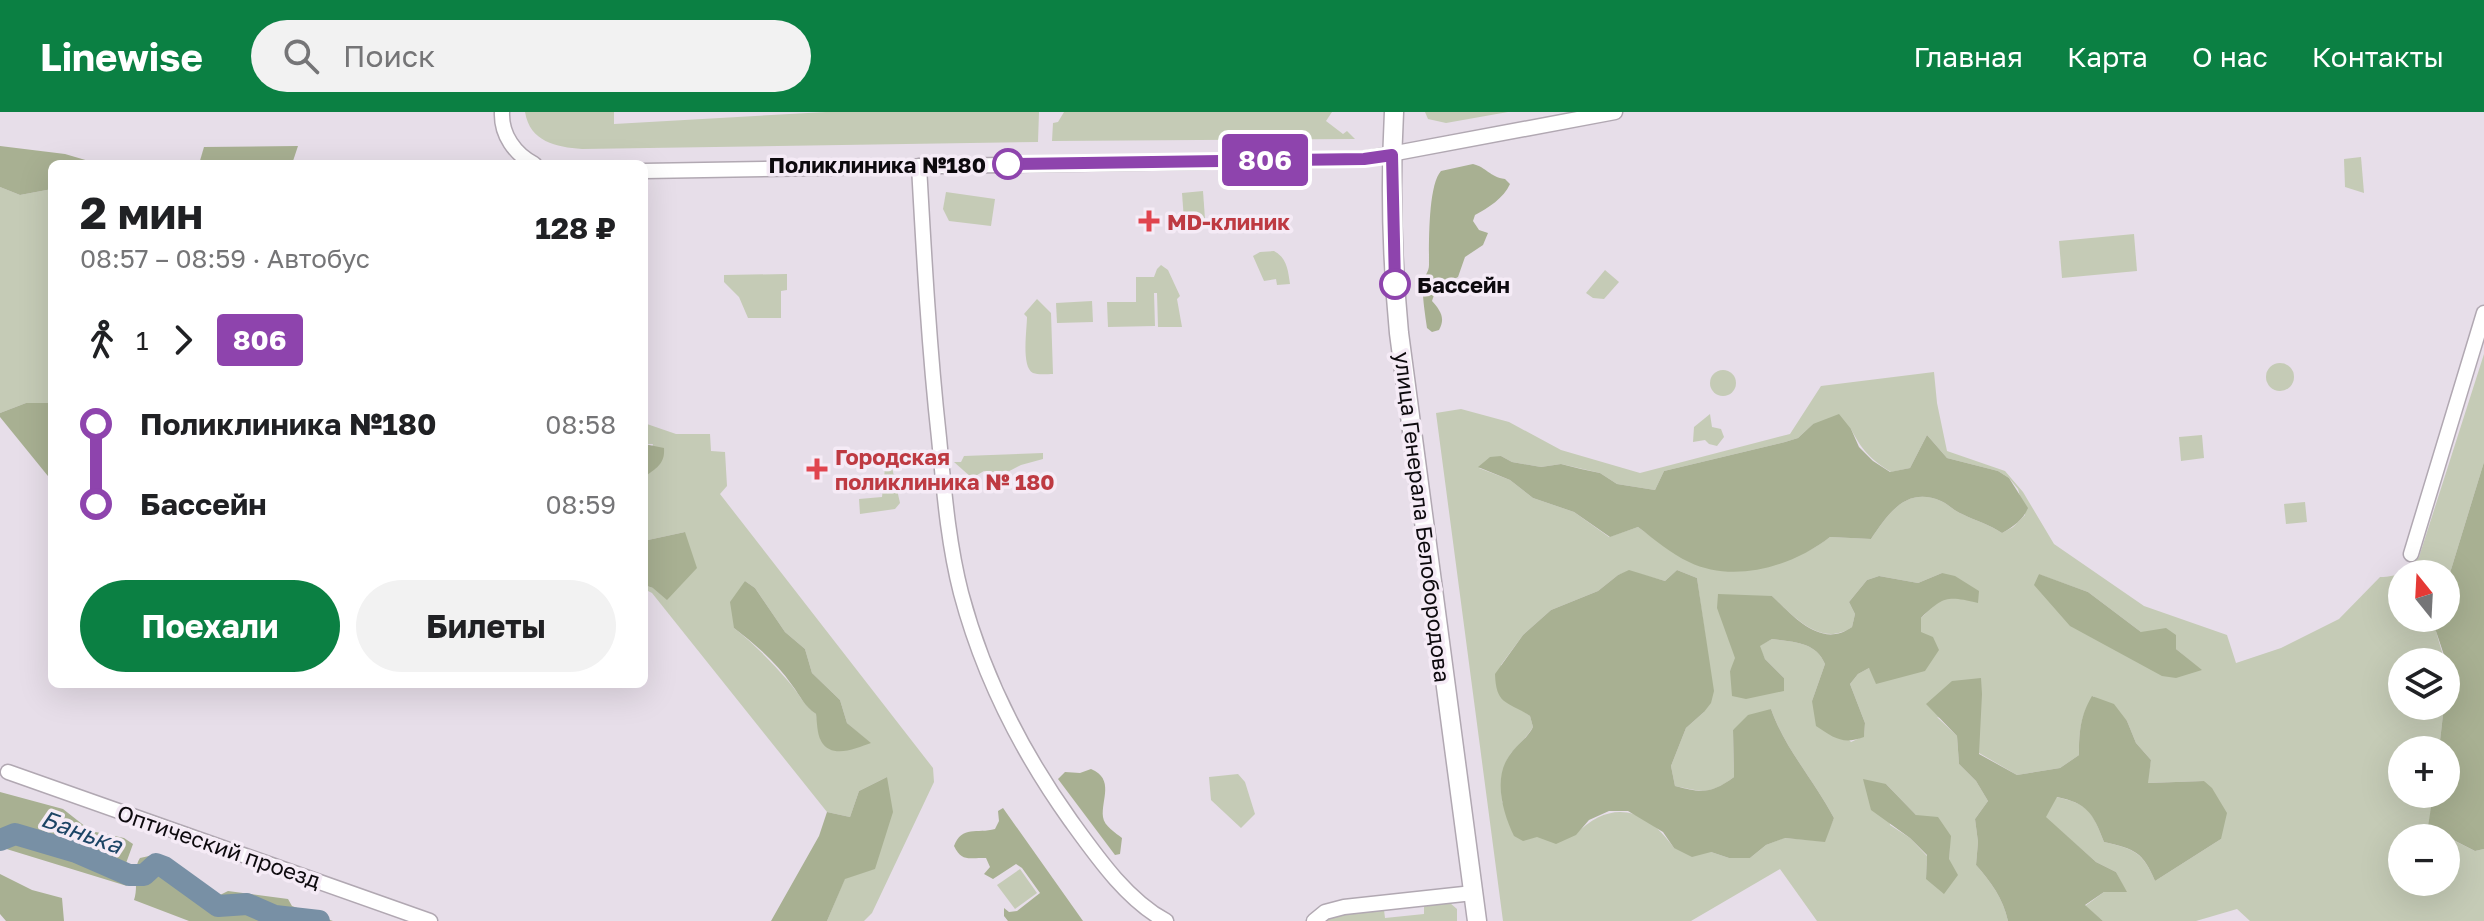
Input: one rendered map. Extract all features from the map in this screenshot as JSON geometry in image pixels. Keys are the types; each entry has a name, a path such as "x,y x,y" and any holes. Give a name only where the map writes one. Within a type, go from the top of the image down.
{"main road":[{"name":"улица Генерала Белобородова","path":"1394,112 1392,155 1399,333 1477,921"}],"street":[{"path":"502,112 509,143 528,160"},
{"path":"648,171 1364,159 1615,112"},
{"path":"919,166 932,375 944,494 961,595 996,693 1029,757 1085,841 1142,914 1166,921"},
{"path":"2411,554 2484,313"},
{"name":"Оптический проезд","path":"8,772 430,921"},
{"path":"1314,921 1325,912 1344,907 1473,893"}],"green space":[{"path":"525,112 614,112 614,124 826,112 1039,112 1038,142 582,149 563,147 538,136 532,130"},
{"path":"1064,112 1332,112 1326,121 1343,134 1347,131 1355,139 1052,141 1053,123 1058,122"},
{"path":"1425,112 1508,112 1446,123 1428,119"},
{"path":"0,146 65,154 85,160 48,160 48,190 20,195 0,187"},
{"path":"298,146 293,160 200,160 204,147"},
{"path":"2361,157 2364,193 2345,187 2344,159"},
{"path":"1473,164 1510,184 1500,198 1475,215 1473,221 1479,230 1488,233 1483,245 1465,257 1458,277 1446,283 1439,280 1432,301 1440,311 1442,322 1439,330 1432,332 1427,328 1423,288 1429,267 1434,189 1441,171"},
{"path":"0,187 20,195 48,190 48,403 26,403 0,413"},
{"path":"1203,191 1205,219 1184,220 1182,193"},
{"path":"946,192 995,199 991,226 949,221 943,209"},
{"path":"2134,234 2137,271 2062,278 2059,241"},
{"path":"1274,251 1284,261 1290,284 1277,285 1276,279 1264,281 1253,256"},
{"path":"1161,265 1168,270 1180,296 1177,299 1182,327 1158,327 1157,293 1154,293 1155,326 1108,327 1107,302 1136,302 1136,277 1154,277"},
{"path":"1605,270 1619,282 1604,299 1593,298 1586,293"},
{"path":"787,274 787,290 781,291 781,318 748,318 739,297 724,282 724,275"},
{"path":"1037,299 1051,313 1053,374 1033,373 1027,363 1027,317 1024,314"},
{"path":"1092,301 1093,322 1057,323 1056,303"},
{"path":"2484,354 2484,462 2454,560 2416,560"},
{"path":"2280,363 2290,367 2294,377 2290,387 2280,391 2270,387 2266,377 2270,367"},
{"path":"1723,370 1732,374 1736,383 1732,392 1723,396 1714,392 1710,383 1714,374"},
{"path":"1934,372 1947,451 2005,471 2023,492 2054,544 2144,606 2227,635 2236,663 2281,648 2339,619 2380,577 2388,576 2388,632 2437,632 2441,648 2388,648 2388,720 2442,720 2441,736 2388,736 2388,808 2431,808 2429,824 2388,824 2388,896 2460,896 2460,844 2475,851 2484,849 2484,921 2250,921 2237,909 2196,921 2103,921 2085,906 2104,892 2126,892 2116,872 2096,862 2045,817 2056,797 2088,810 2104,842 2136,853 2155,881 2221,839 2204,781 2147,783 2151,760 2136,743 2127,721 2093,696 2081,725 2079,755 2060,768 2017,775 1979,753 1979,730 1937,717 1957,736 1959,764 1976,781 1988,801 1975,819 1978,842 1976,865 1996,891 2008,921 1817,921 1780,869 1691,921 1503,921 1436,413 1461,409 1509,422 1561,450 1640,473 1790,434 1821,386","holes":["1813,424 1851,429 1867,454 1891,472 1910,468 1927,435 1947,458 1998,471 2009,478 2018,489 2025,515 2002,533 1941,501 1918,497 1891,512 1871,539 1830,537 1804,553 1774,564 1753,569 1717,570 1686,559 1638,527 1609,537 1574,512 1533,498 1510,480 1479,468 1501,456 1512,462 1541,467 1561,464 1600,473 1617,484 1655,490 1664,471 1798,438","1677,570 1697,578 1708,656 1704,712 1686,728 1671,766 1675,786 1706,790 1734,777 1733,730 1771,709 1784,738 1834,818 1824,841 1784,838 1766,845 1750,858 1729,858 1711,852 1674,848 1652,824 1628,813 1615,812 1588,823 1575,835 1537,837 1502,802 1506,763 1533,727 1530,716 1520,709 1501,665 1523,635 1551,610 1598,591 1618,575 1629,571 1665,581","1942,573 1952,597 1940,600 1921,618 1921,632 1876,683 1869,668 1858,674 1850,684 1865,723 1864,736 1851,742 1812,701 1825,664 1810,647 1772,639 1759,646 1765,659 1784,678 1730,671 1772,596 1799,621 1819,632 1830,634 1852,627 1855,614 1849,602 1867,580 1879,576 1918,583","2038,574 2088,592 2141,632 2176,649 2201,670","1886,784 1916,815 1950,836 1949,859 1926,878 1927,856 1910,838 1890,825"]},
{"path":"26,403 48,403 48,476 0,417 0,413"},
{"path":"1710,414 1712,427 1721,429 1724,437 1717,446 1705,440 1693,442 1694,427"},
{"path":"1839,414 1851,429 1859,447 1890,472 1910,468 1927,435 1947,458 1998,471 2009,478 2028,508 2026,512 2002,533 1941,501 1918,497 1891,512 1871,539 1830,537 1781,563 1762,569 1725,571 1682,559 1638,527 1610,537 1574,512 1533,498 1510,480 1478,467 1490,457 1501,456 1512,462 1541,467 1561,464 1600,473 1617,484 1655,490 1664,471 1798,438 1813,424"},
{"path":"648,424 676,434 710,434 711,451 725,452 727,486 720,494 933,768 934,782 872,913 864,921 827,921 887,777 859,791 850,817 827,812 648,591 648,586 653,588 685,532 648,540 648,466 653,444 648,444","holes":["745,581 755,588 785,632 805,649 812,673 840,700 847,723 870,743 821,741 816,714 769,660 734,628"]},
{"path":"2202,435 2204,458 2181,461 2179,437"},
{"path":"648,445 664,448 660,464 648,474"},
{"path":"1043,453 1043,459 1021,465 996,478 984,471 972,478 954,462 961,462 964,456"},
{"path":"886,458 891,463 900,503 895,509 860,514 859,499 882,497"},
{"path":"2484,462 2484,849 2475,851 2460,843 2460,824 2428,824 2431,808 2460,808 2460,736 2441,736 2442,720 2460,720 2460,648 2442,648 2436,632 2460,632 2460,560 2454,560"},
{"path":"2305,502 2307,522 2286,524 2284,504"},
{"path":"685,532 697,568 667,600 648,586 648,540"},
{"path":"1629,570 1665,581 1677,570 1697,578 1714,691 1711,703 1686,728 1671,766 1675,786 1706,790 1719,787 1734,777 1733,730 1748,715 1771,709 1784,738 1834,818 1825,842 1785,838 1766,845 1750,858 1729,858 1711,852 1692,857 1674,848 1663,832 1628,811 1609,811 1589,820 1576,835 1556,844 1537,837 1523,841 1514,836 1503,807 1501,775 1509,756 1533,727 1530,716 1501,697 1495,674 1523,635 1551,610 1598,591"},
{"path":"1942,573 1955,576 1979,591 1978,603 1946,600 1921,618 1921,632 1933,637 1939,650 1925,671 1876,684 1869,668 1858,674 1850,684 1865,723 1864,737 1839,739 1816,726 1812,701 1825,664 1816,651 1803,644 1772,639 1760,646 1765,659 1784,678 1784,691 1746,699 1732,696 1730,671 1735,658 1717,608 1718,594 1772,596 1809,628 1830,634 1841,633 1852,627 1855,614 1849,602 1867,580 1879,576 1918,583"},
{"path":"2039,574 2088,592 2141,632 2166,628 2176,635 2176,649 2202,670 2176,678 2162,676 2070,626 2034,585"},
{"path":"745,581 755,588 785,632 805,649 812,673 840,700 847,723 871,743 838,751 831,750 821,741 816,714 773,662 734,628 730,602"},
{"path":"1981,678 1979,754 2017,775 2060,768 2079,755 2081,725 2092,696 2114,704 2127,721 2136,743 2151,760 2148,783 2204,781 2212,788 2227,813 2221,839 2155,881 2137,853 2104,842 2088,811 2075,802 2057,797 2046,817 2096,862 2116,872 2127,892 2104,892 2085,905 2103,921 2008,921 1996,891 1976,865 1978,842 1975,819 1988,801 1976,781 1959,764 1957,736 1926,704 1952,681"},
{"path":"1091,769 1103,778 1103,817 1122,838 1120,854 1115,855 1058,779 1065,772 1080,773"},
{"path":"1238,774 1245,782 1255,814 1241,828 1211,800 1209,777"},
{"path":"887,777 893,812 875,869 845,879 827,921 771,921 819,836 827,812 850,817 859,791"},
{"path":"1863,779 1886,784 1916,815 1938,817 1951,836 1949,859 1958,875 1944,894 1926,879 1927,855 1910,838 1871,810"},
{"path":"0,792 63,809 91,831 124,838 133,844 121,877 127,886 0,847"},
{"path":"1003,808 1083,921 1008,921 1004,908 1009,912 1017,911 1040,893 1022,868 1016,864 993,879 984,874 990,867 986,858 967,858 957,851 954,846 961,835 995,829 999,821 998,811"},
{"path":"149,856 173,865 203,893 220,895 228,891 288,899 292,906 333,921 189,921 134,900 138,863 140,858"},
{"path":"1020,869 1037,893 1015,909 997,885"},
{"path":"0,874 32,890 62,898 64,921 6,921 0,914"},
{"path":"1450,903 1457,909 1457,921 1324,921 1338,914 1384,910 1385,918 1424,914 1424,906"}],"waterway":[{"name":"Банька","path":"0,840 15,834 76,852 129,875 144,875 156,864 218,906 247,904 275,916 319,921"}],"bus line":[{"name":"806","path":"1008,164 1364,159 1392,155 1395,284"}],"place":[{"name":"Поликлиника №180","path":"1008,164"},
{"name":"MD-клиник","path":"1149,221"},
{"name":"Бассейн","path":"1395,284"},
{"name":"Городская поликлиника № 180","path":"817,469"}]}
